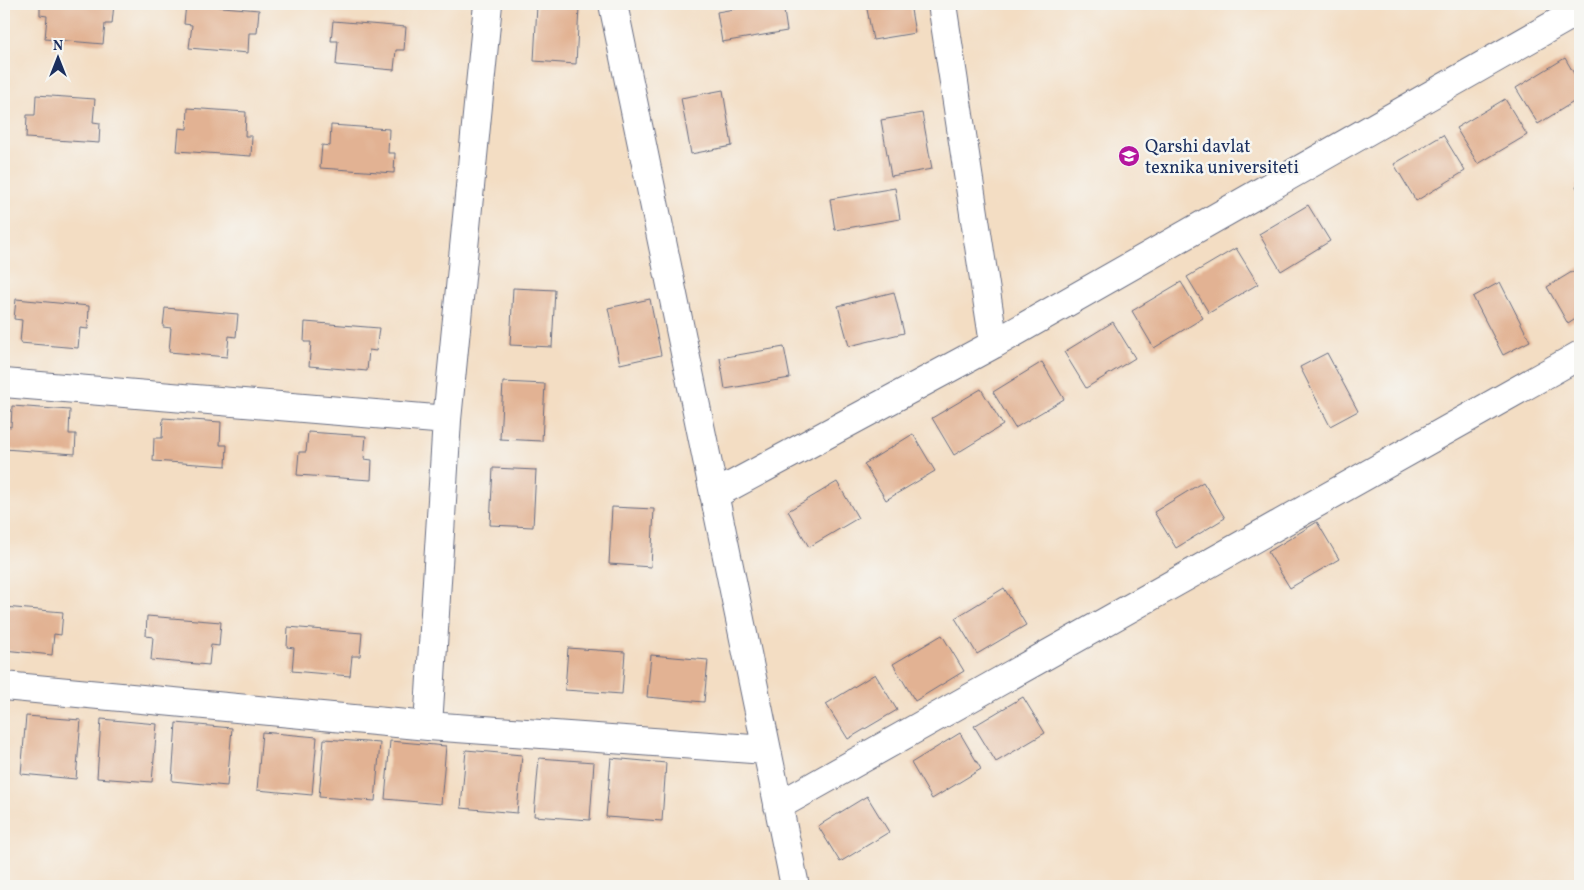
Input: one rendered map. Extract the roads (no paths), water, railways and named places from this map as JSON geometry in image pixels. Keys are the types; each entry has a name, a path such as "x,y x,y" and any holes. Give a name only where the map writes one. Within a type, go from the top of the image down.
{"street":[{"path":"428,726 446,420 488,4"},
{"path":"613,4 795,886"},
{"path":"942,4 994,344"},
{"path":"714,495 994,344 1580,10"},
{"path":"778,806 1580,355"},
{"path":"4,383 446,420"},
{"path":"4,686 428,726 766,750"}],"place":[{"name":"Qarshi davlat texnika universiteti","path":"1129,156"}]}
